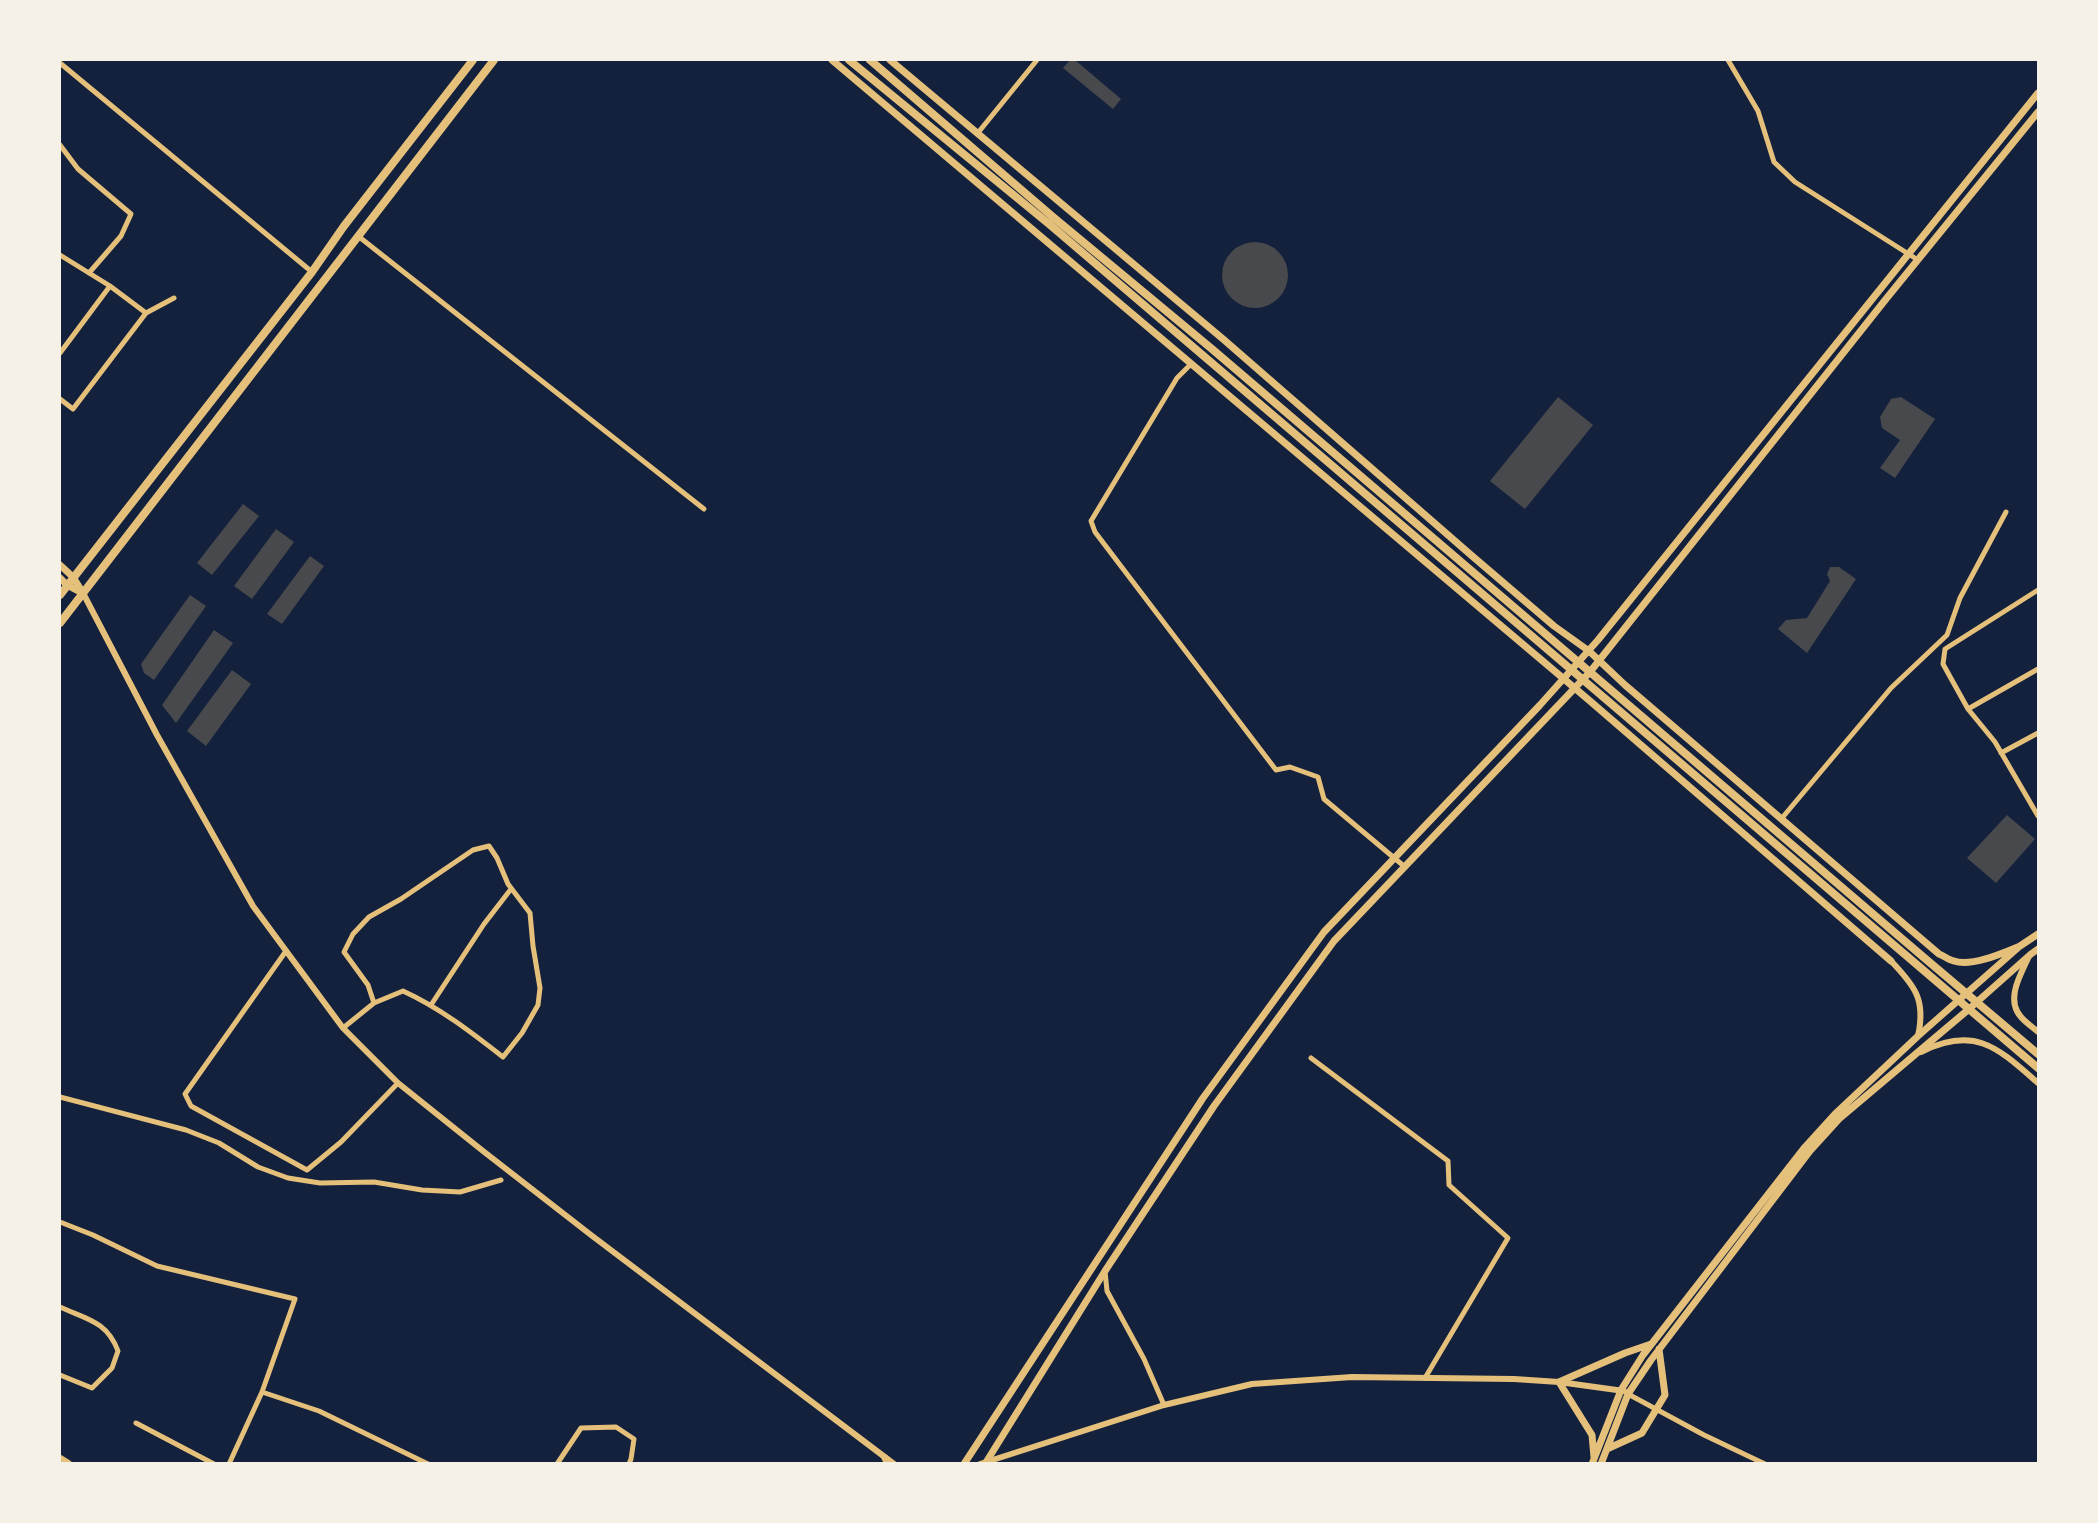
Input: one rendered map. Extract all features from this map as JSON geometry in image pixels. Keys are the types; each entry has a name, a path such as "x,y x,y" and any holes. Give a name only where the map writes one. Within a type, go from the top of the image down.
{"main road":[{"path":"60,595 312,272 344,226 472,60"},
{"path":"60,623 494,60"},
{"path":"832,60 1574,688 1891,961"},
{"path":"849,60 1049,224 2039,1068"},
{"path":"870,60 2039,1054"},
{"path":"890,60 1223,339 1471,555 1554,626 1582,645 1625,685 1939,954 1956,962 1977,961 2020,946"},
{"path":"964,1464 1203,1098 1324,932 1578,662 2039,93"},
{"path":"984,1463 1105,1271 1214,1106 1334,941 1590,672 2039,112"},
{"path":"60,565 70,581 83,593"},
{"path":"60,578 70,581"},
{"path":"1593,1460 1625,1392 1655,1346 1805,1147 1835,1114 1918,1036 2020,946 2039,934"},
{"path":"1593,1460 1592,1435 1559,1382 1625,1353 1655,1346 1840,1118 2039,949"},
{"path":"1607,1449 1642,1433 1665,1395 1655,1346"},
{"path":"1601,1464 1625,1392"},
{"path":"60,1459 68,1464"}],"street":[{"path":"977,134 1037,60"},
{"path":"1728,60 1758,111 1774,162 1795,182 1918,260"},
{"path":"60,66 312,272"},
{"path":"60,145 78,169 131,214 121,236 89,273"},
{"path":"358,236 704,509"},
{"path":"60,255 110,286 146,313"},
{"path":"60,353 110,286"},
{"path":"60,399 73,409 146,313 174,299"},
{"path":"1191,364 1177,378 1091,521 1095,532 1276,770 1290,766 1318,777 1324,799 1405,867"},
{"path":"1782,818 1891,688 1947,635 1960,598 2006,512"},
{"path":"2039,590 1945,649 1943,664 1968,709 2001,753 2039,816"},
{"path":"83,593 157,735 253,906 342,1028 398,1083 591,1235 886,1461 894,1464"},
{"path":"1968,709 2039,669"},
{"path":"2001,753 2039,733"},
{"path":"342,1028 374,1003 402,991 431,1005 503,1057 538,1005 540,988 530,913 511,889 489,846 473,850 401,899 369,917 353,934 344,952 368,985 374,1003"},
{"path":"431,1005 484,924 511,889"},
{"path":"286,951 184,1094 191,1105 307,1170 341,1142 398,1083"},
{"path":"2031,954 2018,979 2014,995 2015,1007 2019,1016 2039,1032"},
{"path":"1891,961 1909,980 1918,998 1922,1019 1918,1036"},
{"path":"1913,1056 1934,1046 1964,1040 1978,1041 1991,1045 2006,1055 2039,1083"},
{"path":"1311,1058 1448,1161 1449,1185 1508,1238 1424,1378"},
{"path":"60,1097 186,1130 219,1143 258,1167 288,1178 320,1183 374,1182 460,1192 501,1180"},
{"path":"60,1222 157,1266 295,1299 262,1392 229,1464"},
{"path":"1105,1271 1107,1291 1144,1359 1164,1405"},
{"path":"60,1307 100,1324 113,1337 118,1351 112,1368 92,1388 60,1375"},
{"path":"984,1463 998,1461 1164,1405 1252,1384 1352,1377 1514,1379 1559,1382 1625,1392 1704,1436 1765,1464"},
{"path":"262,1392 319,1410 428,1464"},
{"path":"136,1423 214,1464"},
{"path":"557,1464 581,1428 616,1427 634,1439 629,1464"}],"building":[{"path":"1070,60 1075,60 1121,99 1113,109 1063,68"},
{"path":"1255,242 1268,244 1278,252 1286,262 1286,288 1278,298 1268,306 1255,308 1242,306 1232,298 1224,288 1222,275 1224,262 1232,252 1242,244"},
{"path":"1558,397 1593,425 1525,509 1490,481"},
{"path":"1901,397 1935,419 1895,478 1880,468 1900,440 1882,428 1880,417 1891,399"},
{"path":"243,504 259,516 212,575 197,563"},
{"path":"276,529 294,542 252,599 234,586"},
{"path":"310,556 324,566 282,624 267,614"},
{"path":"1830,567 1839,567 1856,579 1807,653 1778,629 1786,620 1807,618 1830,581 1827,574"},
{"path":"190,595 206,606 154,680 144,673 141,664"},
{"path":"214,630 233,643 176,723 162,705"},
{"path":"232,670 251,684 206,746 187,731"},
{"path":"2007,815 2035,839 1996,883 1967,858"}]}
